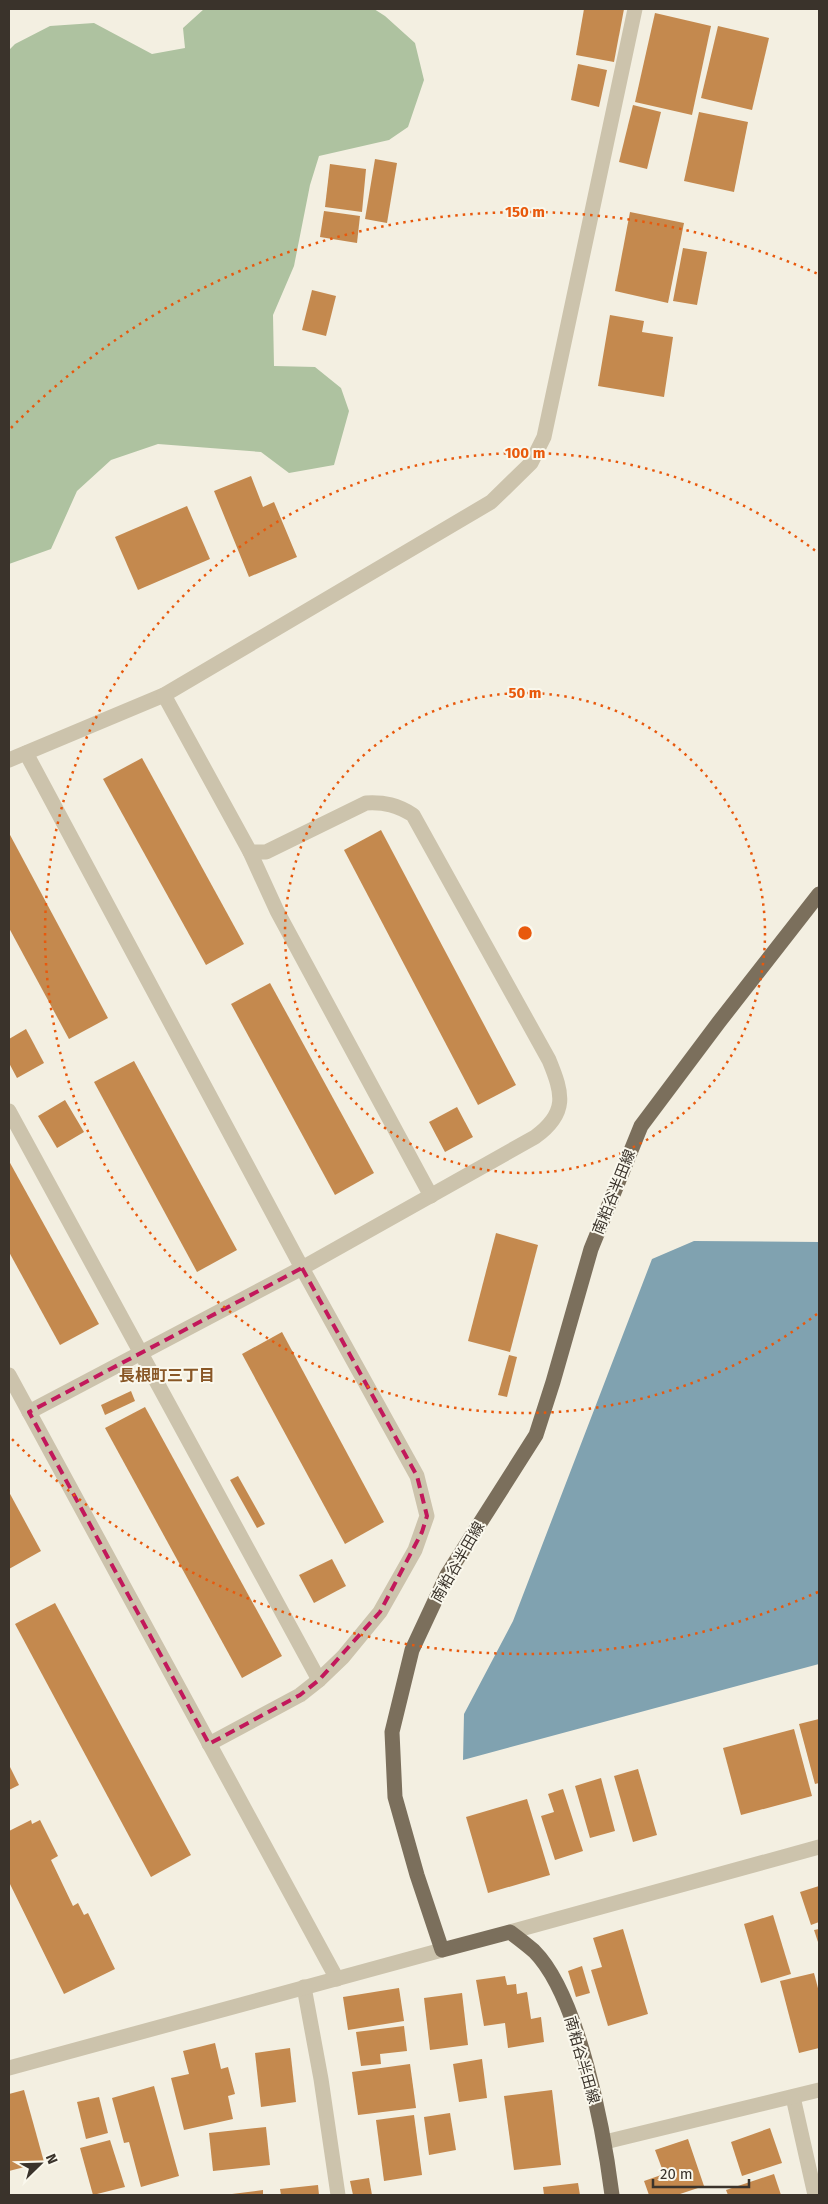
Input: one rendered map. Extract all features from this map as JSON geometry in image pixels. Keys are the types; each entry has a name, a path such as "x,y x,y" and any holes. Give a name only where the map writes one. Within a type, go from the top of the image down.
{"main road":[{"name":"南粕谷半田線","path":"442,1950 417,1875 395,1798 392,1732 412,1650 447,1575 536,1435 554,1382 591,1249 641,1126 718,1022 819,894"},
{"name":"南粕谷半田線","path":"510,1932 534,1952 553,1977 571,2016 605,2142 612,2195"},
{"path":"442,1950 510,1932"}],"street":[{"path":"9,760 164,695 491,502 531,463 544,437 635,9"},
{"path":"164,695 250,852 277,911 431,1196"},
{"path":"26,753 302,1268 416,1476 427,1516 416,1550 380,1612 343,1656 319,1680 300,1695 209,1744"},
{"path":"29,1412 302,1268 431,1196 548,1127 557,1116 560,1101 558,1082 548,1060 413,815 400,807 384,802 366,803 266,852 250,852"},
{"path":"9,1111 319,1680"},
{"path":"9,1375 337,1979"},
{"path":"510,1932 819,1847"},
{"path":"9,2068 442,1950"},
{"path":"304,1987 321,2079 338,2195"},
{"path":"605,2142 793,2098 819,2090"},
{"path":"793,2098 815,2195"}],"highlighted area":[{"path":"302,1268 417,1476 423,1495 427,1516 422,1532 380,1612 319,1680 300,1695 209,1744 29,1412"}],"green space":[{"path":"204,9 374,9 385,16 415,43 424,80 408,127 389,140 319,156 310,185 294,266 273,315 274,366 315,367 341,388 349,411 334,465 289,473 261,452 158,444 111,460 77,491 51,549 9,564 9,50 15,44 50,26 94,23 152,54 185,48 183,28"}],"water":[{"path":"694,1241 819,1242 819,1664 463,1760 464,1714 513,1621 652,1259"}],"building":[{"path":"584,9 624,9 614,62 576,55"},
{"path":"655,13 711,26 692,115 635,102"},
{"path":"718,26 769,38 752,110 701,98"},
{"path":"578,64 607,70 599,107 571,100"},
{"path":"633,105 661,112 647,169 619,162"},
{"path":"699,112 748,122 734,192 684,181"},
{"path":"375,159 397,163 387,223 365,219"},
{"path":"330,164 366,169 362,212 325,207"},
{"path":"324,211 360,216 357,243 320,237"},
{"path":"630,212 684,223 668,303 615,291"},
{"path":"683,248 707,252 697,305 673,301"},
{"path":"312,290 336,296 326,336 302,330"},
{"path":"610,315 644,321 642,332 673,337 664,397 598,386"},
{"path":"251,476 263,507 274,502 297,557 249,577 214,491"},
{"path":"187,506 210,559 138,590 115,537"},
{"path":"142,758 244,944 206,965 103,779"},
{"path":"381,830 516,1085 478,1105 344,850"},
{"path":"9,833 108,1018 69,1039 9,928"},
{"path":"270,983 374,1173 335,1195 231,1004"},
{"path":"26,1029 44,1063 17,1078 9,1063 9,1039"},
{"path":"134,1061 237,1250 197,1272 94,1082"},
{"path":"65,1100 84,1132 57,1148 38,1116"},
{"path":"457,1107 473,1137 445,1152 429,1122"},
{"path":"9,1161 99,1324 60,1345 9,1252"},
{"path":"496,1233 538,1245 510,1352 468,1341"},
{"path":"282,1332 384,1522 345,1544 242,1354"},
{"path":"509,1355 517,1357 507,1397 498,1395"},
{"path":"131,1391 135,1401 105,1415 101,1405"},
{"path":"145,1407 282,1656 242,1678 105,1428"},
{"path":"238,1476 265,1524 257,1528 230,1480"},
{"path":"9,1492 41,1551 9,1569"},
{"path":"332,1559 346,1586 314,1603 299,1575"},
{"path":"55,1603 191,1855 151,1877 15,1624"},
{"path":"819,1719 819,1783 815,1784 799,1724"},
{"path":"794,1729 812,1796 741,1815 723,1748"},
{"path":"9,1765 19,1785 9,1790"},
{"path":"638,1769 657,1835 633,1842 614,1776"},
{"path":"601,1778 615,1831 590,1838 575,1786"},
{"path":"563,1789 583,1851 555,1860 541,1816 554,1812 548,1794"},
{"path":"527,1799 550,1875 488,1893 466,1817"},
{"path":"31,1820 32,1824 40,1820 58,1856 51,1860 73,1906 78,1903 84,1915 88,1913 115,1969 64,1994 9,1882 9,1831"},
{"path":"819,1886 819,1922 811,1925 800,1892"},
{"path":"773,1915 791,1974 761,1983 744,1924"},
{"path":"623,1929 648,2014 608,2026 591,1970 602,1967 593,1938"},
{"path":"819,1929 819,1945 814,1930"},
{"path":"582,1966 590,1993 576,1997 568,1971"},
{"path":"814,1973 819,1992 819,2048 799,2053 780,1981"},
{"path":"505,1976 507,1985 516,1984 517,1994 527,1992 531,2019 541,2017 544,2042 508,2048 505,2023 484,2026 476,1980"},
{"path":"399,1988 404,2021 348,2030 343,1997"},
{"path":"462,1993 468,2045 430,2050 424,1998"},
{"path":"404,2026 407,2051 380,2054 381,2064 361,2066 356,2032"},
{"path":"215,2043 221,2069 228,2067 235,2094 228,2096 233,2119 184,2130 171,2078 189,2074 183,2051"},
{"path":"290,2048 296,2102 261,2107 255,2053"},
{"path":"482,2059 487,2098 459,2102 453,2064"},
{"path":"410,2064 416,2108 358,2115 352,2072"},
{"path":"154,2086 179,2176 141,2187 129,2142 124,2143 112,2098"},
{"path":"24,2090 44,2162 9,2171 9,2094"},
{"path":"552,2090 561,2165 514,2170 504,2096"},
{"path":"99,2097 108,2133 86,2139 77,2102"},
{"path":"450,2113 456,2150 429,2155 424,2117"},
{"path":"414,2115 422,2175 384,2181 376,2120"},
{"path":"266,2127 270,2165 213,2171 209,2133"},
{"path":"770,2128 782,2163 742,2176 731,2142"},
{"path":"688,2139 704,2186 677,2195 649,2195 644,2181 664,2174 655,2150"},
{"path":"110,2140 125,2187 93,2195 80,2148"},
{"path":"774,2174 781,2195 728,2195 726,2190"},
{"path":"369,2178 372,2195 353,2195 350,2181"},
{"path":"578,2183 580,2195 544,2195 543,2187"},
{"path":"318,2185 319,2195 281,2195 280,2189"},
{"path":"263,2190 263,2195 232,2195 232,2194"}],"district":[{"name":"長根町三丁目","path":"167,1375"}]}
